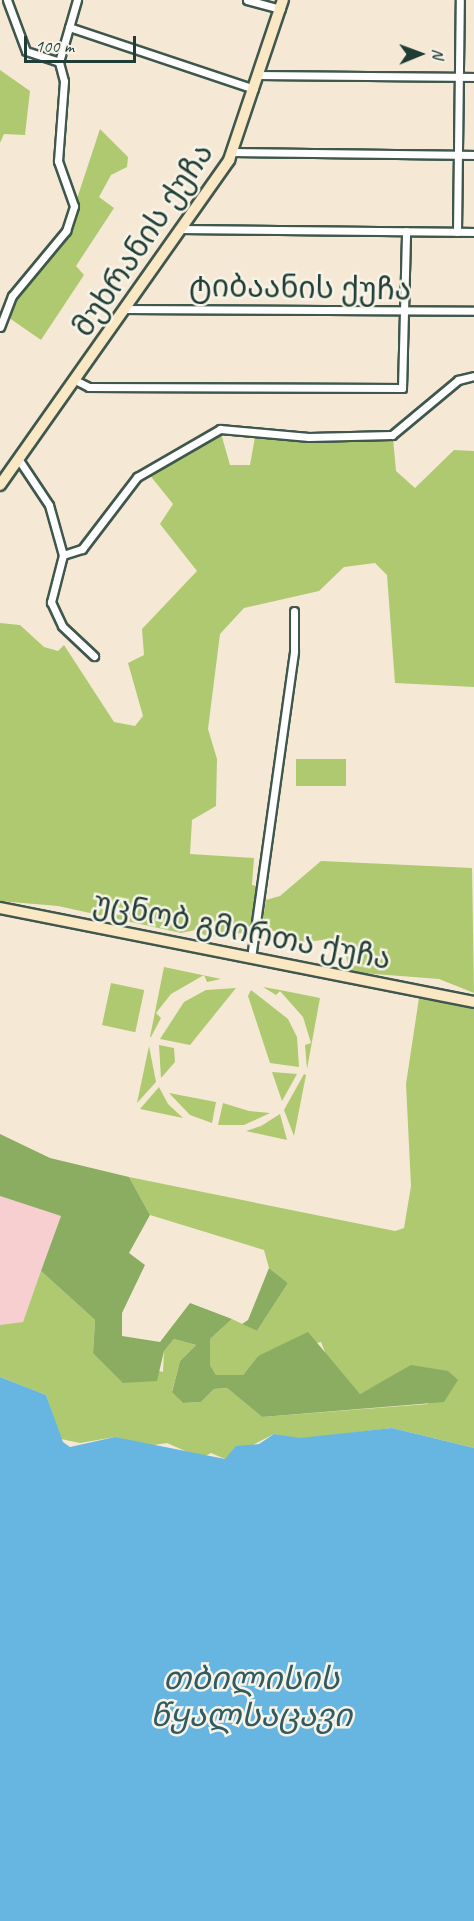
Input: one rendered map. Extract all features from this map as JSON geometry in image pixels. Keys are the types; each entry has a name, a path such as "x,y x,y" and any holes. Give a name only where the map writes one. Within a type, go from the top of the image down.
{"street":[{"path":"7,0 26,51 59,62"},
{"path":"0,327 12,296 66,231 74,206 58,161 64,81 59,62 77,0"},
{"path":"247,0 282,5"},
{"path":"457,232 460,0"},
{"name":"მუხრანის ქუჩა","path":"0,485 77,381 183,230 234,152 257,90 282,5"},
{"path":"69,27 257,90"},
{"path":"261,75 474,77"},
{"path":"234,152 474,155"},
{"path":"183,230 474,232"},
{"path":"77,381 89,387 402,388 406,231"},
{"name":"ტიბაანის ქუჩა","path":"126,309 474,311"},
{"path":"63,555 82,549 137,477 220,429 383,437 411,421 458,380 474,376"},
{"path":"19,460 49,505 63,555 51,602 62,626 94,656"},
{"path":"251,958 294,651 294,611"},
{"name":"უცნობ გმირთა ქუჩა","path":"0,908 474,1002"}],"shaded area":[{"path":"0,1196 61,1216 23,1322 8,1325 0,1325"}],"green space":[{"path":"0,70 30,91 25,135 4,134 0,143"},
{"path":"100,129 128,157 127,167 111,175 99,197 114,208 76,266 84,275 41,340 5,315 63,241"},
{"path":"220,430 230,465 250,465 256,431 393,438 396,471 415,488 454,450 474,451 474,687 395,683 387,575 375,563 344,567 319,591 244,608 220,634 208,729 217,759 216,806 192,820 190,854 254,858 252,885 257,886 250,932 208,937 195,930 181,933 58,906 0,901 0,623 20,625 44,647 58,651 64,645 114,722 135,726 143,716 128,663 144,655 142,629 197,571 160,524 173,504 148,473"},
{"path":"296,759 346,759 346,786 296,786"},
{"path":"321,861 472,868 474,993 439,979 349,972 344,945 328,939 301,943 286,931 261,931 266,900 280,896"},
{"path":"164,967 203,975 171,994 156,1013 161,1018 150,1037"},
{"path":"204,975 221,979 207,982"},
{"path":"111,983 144,990 135,1032 102,1025"},
{"path":"263,987 320,998 307,1069 305,1045 311,1043 303,1017 280,991 276,995"},
{"path":"236,988 190,1045 160,1039 184,1002 206,990"},
{"path":"251,990 288,1019 297,1037 299,1067 270,1063 248,996"},
{"path":"419,998 474,1007 474,1448 392,1428 300,1439 274,1434 225,1459 211,1453 201,1458 167,1443 147,1446 115,1437 80,1443 61,1439 46,1395 0,1377 0,1325 23,1322 41,1271 95,1320 93,1353 163,1372 164,1351 174,1339 196,1345 180,1361 172,1391 183,1403 201,1402 214,1389 227,1388 262,1417 428,1404 447,1371 384,1381 360,1394 328,1360 321,1342 258,1356 243,1375 216,1375 210,1365 210,1339 232,1319 257,1331 288,1283 269,1268 264,1250 150,1215 129,1177 395,1231 404,1228 411,1186 406,1084"},
{"path":"159,1045 174,1048 175,1062 161,1078"},
{"path":"149,1046 156,1082 137,1103"},
{"path":"272,1072 297,1074 282,1101"},
{"path":"304,1074 306,1075 294,1136 284,1110"},
{"path":"159,1087 168,1104 183,1118 140,1109"},
{"path":"169,1093 216,1102 212,1123 190,1115"},
{"path":"223,1103 249,1111 270,1113 244,1125 218,1125"},
{"path":"280,1114 287,1140 246,1131 261,1126"},
{"path":"0,1134 50,1158 129,1177 150,1215 129,1253 145,1265 122,1313 122,1336 160,1342 190,1303 232,1319 210,1339 210,1365 216,1375 243,1375 258,1356 308,1332 360,1394 411,1365 448,1371 458,1380 444,1402 262,1417 227,1388 214,1389 201,1402 183,1403 172,1392 180,1361 196,1345 174,1339 164,1351 157,1381 123,1383 93,1353 95,1320 41,1271 61,1216 0,1196"},
{"path":"269,1268 288,1283 257,1331 242,1324 248,1320"}],"water":[{"name":"თბილისის წყალსაცავი","path":"0,1377 46,1395 63,1442 70,1447 115,1437 225,1459 236,1446 259,1444 274,1434 300,1438 392,1428 474,1448 474,1921 0,1921"}]}
